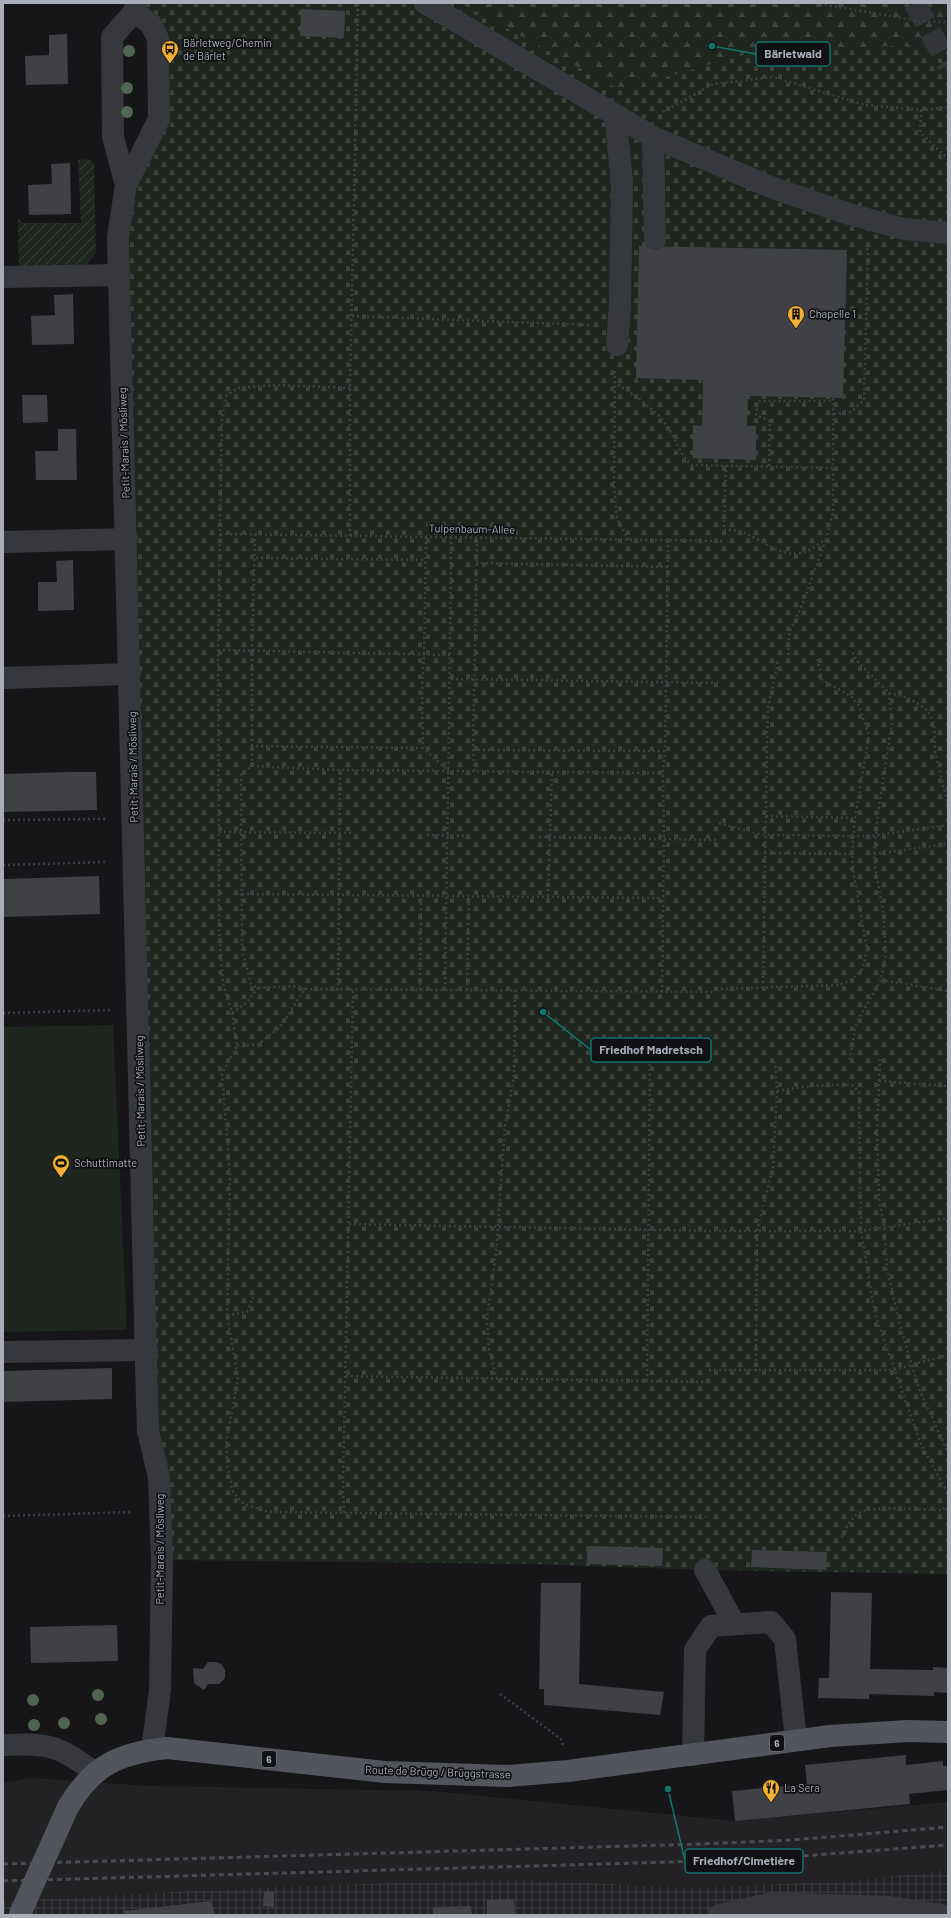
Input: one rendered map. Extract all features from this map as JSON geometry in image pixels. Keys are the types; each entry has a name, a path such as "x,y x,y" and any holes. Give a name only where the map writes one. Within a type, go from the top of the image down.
{"main road":[{"name":"Route de Brügg / Brüggstrasse","path":"20,1914 68,1808 82,1786 107,1764 125,1755 152,1750 178,1748 385,1772 507,1776 568,1771 830,1736 908,1731 948,1732"}],"street":[{"path":"425,3 653,137 773,188 849,214 904,229 948,233"},
{"name":"Petit-Marais / Mösliweg","path":"126,185 113,137 112,37 135,7 151,24 158,39 159,119 126,185 118,237 127,539 148,1431 159,1477 162,1560 160,1690 152,1750"},
{"path":"615,115 622,182 617,335"},
{"path":"653,137 655,239"},
{"path":"3,277 120,275"},
{"path":"3,542 127,539"},
{"path":"3,678 130,674"},
{"path":"3,1352 147,1350"},
{"path":"705,1570 734,1623"},
{"path":"693,1755 695,1650 711,1626 734,1623 771,1622 785,1639 796,1740"},
{"path":"3,1745 36,1743 48,1746 65,1752 95,1773"},
{"path":"720,1915 774,1904 888,1907 940,1915"}],"path":[{"path":"350,536 350,388 358,3"},
{"path":"815,3 919,21 948,22"},
{"path":"664,111 713,84 773,77 865,105 920,110 948,107"},
{"path":"920,110 920,132 948,159"},
{"path":"834,414 851,412 864,400 868,250 859,241"},
{"path":"352,316 617,335 614,382 614,488 618,519 629,540"},
{"path":"614,382 650,408 668,427 684,458 691,465 833,468"},
{"path":"350,388 276,385 238,388 227,395 222,417 218,650 219,932 223,983 232,1013 237,1046 222,1074 230,1175 227,1315 238,1378 226,1444 227,1465 233,1492 244,1504 269,1512 706,1517"},
{"path":"769,466 770,421 756,415 758,401 833,400 833,513 826,539 805,596 789,633 788,660"},
{"path":"726,466 724,530 741,531 761,540 774,550 790,554 806,551 826,539"},
{"name":"Tulpenbaum-Allee","path":"220,534 724,541"},
{"path":"252,766 252,651 256,534"},
{"path":"423,748 422,690 426,537"},
{"path":"445,989 446,835 451,679 451,537"},
{"path":"475,771 473,750 477,538"},
{"path":"662,992 662,898 664,838 663,773 665,751 668,540"},
{"path":"256,558 425,560"},
{"path":"476,563 668,567"},
{"path":"218,650 450,655"},
{"path":"852,651 860,664 888,693 910,698 928,711 934,723 935,752 948,804"},
{"path":"663,773 340,770 252,766 241,775 242,950 251,984 258,988 292,986 305,989 353,991 445,989 662,992 838,985 851,980 863,968 867,950 853,870 852,854 855,818 869,736 859,706 851,696 822,680 817,657"},
{"path":"763,988 764,853 766,835 768,708 778,661"},
{"path":"451,679 474,678 721,683"},
{"path":"850,1060 856,1023 881,980 886,954 883,910 874,867 874,854 892,723 888,693"},
{"path":"252,746 423,748 448,770"},
{"path":"473,750 665,751"},
{"path":"338,990 340,770"},
{"path":"548,896 552,772"},
{"path":"766,816 855,818"},
{"path":"3,820 107,819"},
{"path":"719,823 755,834 854,836 948,825"},
{"path":"219,832 354,833"},
{"path":"427,835 472,836"},
{"path":"539,837 718,840"},
{"path":"874,854 948,844"},
{"path":"764,853 852,854"},
{"path":"3,865 108,862"},
{"path":"242,894 662,898"},
{"path":"420,990 421,895"},
{"path":"467,990 469,895"},
{"path":"881,980 948,991"},
{"path":"232,1013 246,1003 258,988"},
{"path":"237,1046 259,1044 279,1028 305,989"},
{"path":"497,1379 489,1350 487,1319 498,1226 505,1126 514,1077 515,990"},
{"path":"344,1513 343,1484 353,991"},
{"path":"3,1013 112,1010"},
{"path":"647,1381 650,1056"},
{"path":"880,1060 877,1132 879,1197 884,1228 887,1268 898,1322 918,1386 948,1453"},
{"path":"756,1370 757,1230 773,1168 777,1091 775,1062"},
{"path":"879,1081 948,1086"},
{"path":"777,1091 802,1086 835,1084 852,1085 859,1092 861,1231 875,1314 893,1370 920,1442 948,1494"},
{"path":"349,1224 861,1231 948,1218"},
{"path":"227,1315 247,1312 253,1298"},
{"path":"709,1370 893,1370 913,1366 948,1355"},
{"path":"346,1376 709,1382"},
{"path":"842,1537 845,1527 859,1513 875,1509 942,1510 948,1505"},
{"path":"3,1516 132,1512"},
{"path":"500,1694 561,1739 563,1747"}],"shaded area":[{"path":"30,1778 151,1786 433,1791 735,1821 948,1802 948,1870 849,1881 687,1888 513,1879 247,1888 3,1901 3,1783"},
{"path":"948,1870 948,1915 3,1915 3,1901 247,1888 513,1879 687,1888 849,1881"}],"green space":[{"path":"136,3 460,3 620,90 751,53 897,46 948,47 948,1574 705,1570 534,1564 162,1560 120,275 144,150 158,39"},
{"path":"460,3 948,3 948,47 897,46 751,53 620,90"},
{"path":"88,159 94,163 96,253 85,266 19,267 18,218 22,223 81,223 78,160"},
{"name":"Schuttimatte","path":"113,1025 127,1330 3,1332 3,1027"}],"building":[{"path":"301,9 345,11 344,38 300,36"},
{"path":"67,34 68,84 26,85 25,56 49,55 49,35"},
{"path":"70,163 71,214 29,215 28,185 52,184 51,164"},
{"name":"Chapelle 1","path":"639,246 847,250 843,398 748,396 747,426 756,426 756,460 693,458 693,425 702,426 703,380 636,378"},
{"path":"73,294 74,344 32,345 31,316 55,315 54,295"},
{"path":"22,395 47,395 48,422 23,423"},
{"path":"58,429 76,429 77,480 36,480 35,451 58,451"},
{"path":"73,560 74,610 38,611 38,582 57,582 56,561"},
{"path":"96,772 97,810 3,812 3,774"},
{"path":"99,876 100,914 3,917 3,879"},
{"path":"112,1368 112,1399 3,1402 3,1371"},
{"path":"587,1546 663,1548 662,1566 587,1564"},
{"path":"752,1550 827,1552 826,1570 751,1567"},
{"path":"541,1583 581,1583 579,1684 664,1692 660,1715 544,1705 544,1689 539,1689"},
{"path":"831,1592 872,1593 870,1669 933,1670 933,1667 948,1668 948,1693 934,1692 934,1696 869,1694 869,1699 818,1698 819,1678 829,1678"},
{"path":"117,1625 118,1661 31,1663 30,1627"},
{"path":"208,1662 216,1662 221,1664 225,1670 225,1678 219,1684 208,1684 204,1690 194,1683 193,1668 203,1669"},
{"path":"906,1755 906,1765 943,1761 943,1766 948,1766 948,1790 909,1794 910,1804 735,1821 732,1791 807,1784 805,1765"},
{"path":"264,1891 274,1892 274,1907 263,1906"},
{"path":"514,1899 515,1915 487,1915 487,1900"},
{"path":"211,1901 215,1915 125,1915 124,1911"},
{"path":"471,1906 472,1915 433,1915 433,1907"}],"tunnel":[{"path":"915,3 948,65"}],"railway":[{"path":"3,1864 701,1844 792,1840 948,1827"},
{"path":"3,1881 706,1861 801,1856 948,1845"}],"place":[{"name":"Bärletwald","path":"712,46"},
{"name":"Bärletweg/Chemin de Bärlet","path":"170,64"},
{"name":"Chapelle 1","path":"796,329"},
{"name":"Friedhof Madretsch","path":"543,1012"},
{"name":"Schuttimatte","path":"61,1178"},
{"name":"Friedhof/Cimetière","path":"668,1789"},
{"name":"La Sera","path":"771,1803"}]}
